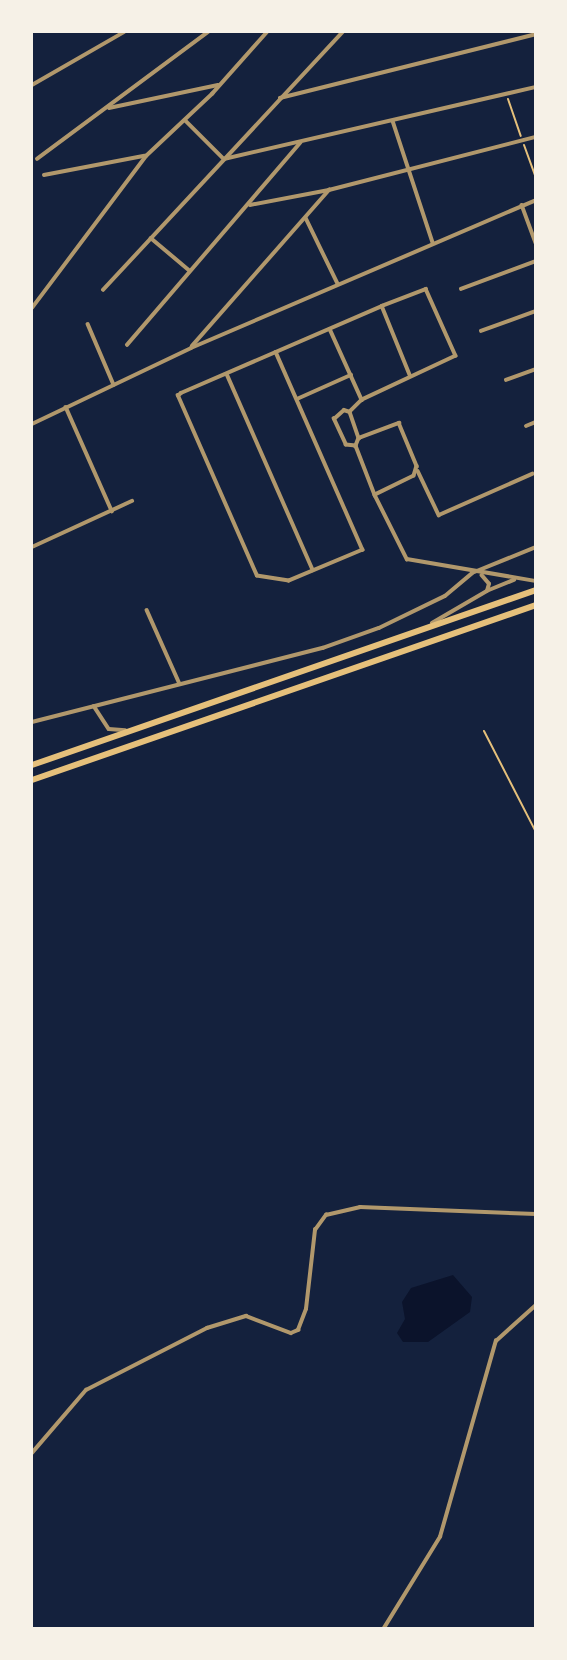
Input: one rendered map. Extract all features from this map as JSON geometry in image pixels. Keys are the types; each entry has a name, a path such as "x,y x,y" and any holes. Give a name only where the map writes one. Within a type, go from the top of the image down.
{"highway":[{"path":"32,765 536,590"},
{"path":"32,779 536,605"},
{"path":"184,710 189,725"}],"street":[{"path":"114,32 116,38"},
{"path":"32,85 124,32"},
{"path":"37,159 208,32"},
{"path":"32,308 146,156 185,120 267,32"},
{"path":"103,290 225,159 276,99 343,32"},
{"path":"276,99 536,34"},
{"path":"107,108 218,85"},
{"path":"225,159 536,87"},
{"path":"185,120 225,159"},
{"path":"393,121 407,171 433,243"},
{"path":"250,205 330,190 536,137"},
{"path":"127,345 189,270 250,205 300,143"},
{"path":"44,175 146,156"},
{"path":"191,348 330,190"},
{"path":"32,424 191,348 536,200"},
{"path":"522,205 536,243"},
{"path":"306,218 338,284"},
{"path":"151,238 189,270"},
{"path":"461,289 536,261"},
{"path":"276,352 363,550 289,581 253,573 178,400 181,393 382,306 426,289 456,353 362,400 350,412"},
{"path":"382,306 410,375"},
{"path":"481,331 536,311"},
{"path":"88,324 114,385"},
{"path":"330,329 362,400"},
{"path":"506,380 536,369"},
{"path":"227,374 313,570"},
{"path":"297,399 351,375"},
{"path":"66,407 112,511"},
{"path":"350,412 344,411 334,419 346,445 356,446"},
{"path":"350,412 359,438 356,446 374,495 407,559 480,575 536,581"},
{"path":"526,426 536,422"},
{"path":"359,438 399,424 439,515 532,474"},
{"path":"374,495 418,471"},
{"path":"32,547 132,502"},
{"path":"32,722 179,682 323,649 445,596 472,573 536,547"},
{"path":"480,575 488,582 489,590"},
{"path":"424,629 489,590 516,579"},
{"path":"146,610 179,682"},
{"path":"94,705 109,729 128,730"},
{"path":"32,1453 86,1390 207,1328 246,1316 291,1333 298,1330 306,1310 315,1230 326,1215 360,1208 536,1214"},
{"path":"384,1629 440,1537 496,1341 536,1305"}],"path":[{"path":"484,731 536,832"}],"water":[{"path":"453,1275 472,1297 470,1312 428,1342 403,1342 397,1333 405,1319 402,1302 411,1288"}]}
